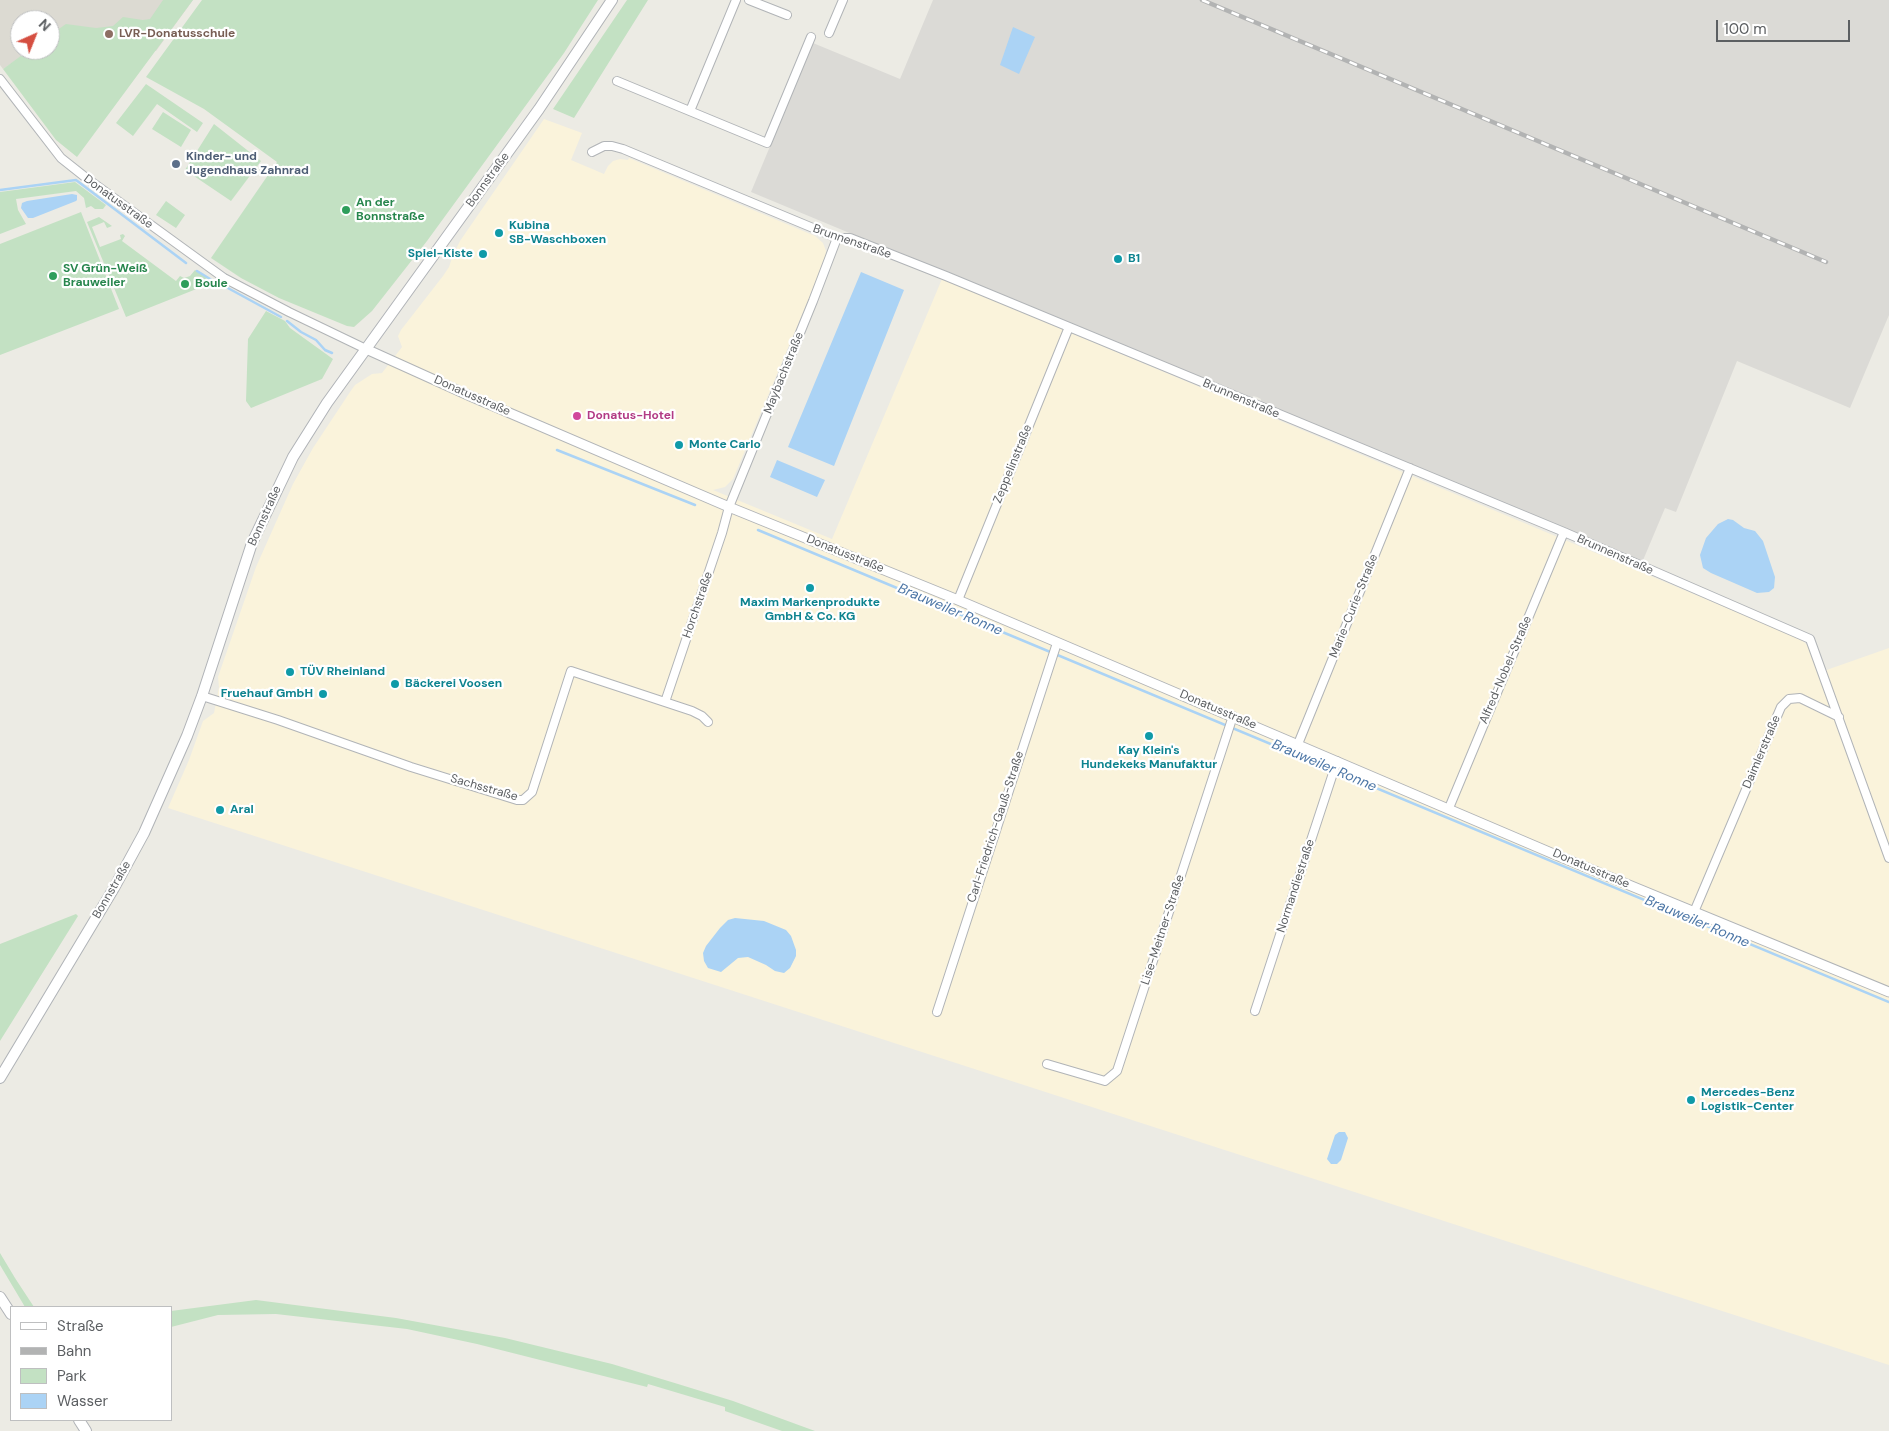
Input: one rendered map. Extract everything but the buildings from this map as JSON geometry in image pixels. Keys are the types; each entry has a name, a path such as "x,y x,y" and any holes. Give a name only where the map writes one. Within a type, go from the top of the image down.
{"main road":[{"name":"Bonnstraße","path":"0,1078 114,888 144,832 202,696 252,543 274,493 298,448 327,403 539,109 612,0"},
{"path":"0,1297 10,1312"}],"street":[{"path":"690,111 736,0"},
{"path":"750,0 787,15"},
{"path":"829,34 843,0"},
{"path":"617,81 767,143 811,37"},
{"name":"Donatusstraße","path":"0,78 60,158 224,278 289,312 470,396 729,507 958,600 1056,646 1232,719 1298,744 1336,763 1449,808 1889,992"},
{"name":"Brunnenstraße","path":"592,152 604,146 623,149 837,238 850,238 1564,532 1810,639 1839,717"},
{"name":"Maybachstraße","path":"729,507 837,238"},
{"name":"Zeppelinstraße","path":"958,600 1069,327"},
{"name":"Marie-Curie-Straße","path":"1298,744 1410,468"},
{"name":"Horchstraße","path":"664,702 722,533 729,507"},
{"name":"Alfred-Nobel-Straße","path":"1449,808 1564,532"},
{"name":"Carl-Friedrich-Gauß-Straße","path":"937,1012 1056,646"},
{"name":"Sachsstraße","path":"202,696 278,720 411,767 517,800 523,800 532,792 571,671 692,711 702,716 708,722"},
{"name":"Daimlerstraße","path":"1694,912 1782,707 1789,699 1800,698 1839,717"},
{"path":"1839,717 1889,858"},
{"name":"Lise-Meitner-Straße","path":"1047,1064 1105,1082 1117,1072 1232,719"},
{"name":"Normandiestraße","path":"1256,1011 1336,763"}],"shaded area":[{"name":"LVR-Donatusschule","path":"0,0 193,0 156,51 60,50 60,10 10,10 10,60 17,60 3,69 0,65"},
{"path":"933,0 1889,0 1889,315 1850,408 1737,361 1676,512 1665,508 1641,565 1384,456 1385,452 1379,450 1378,453 1260,403 1261,399 1257,397 1253,396 1251,400 751,192 813,43 900,79"},
{"path":"544,119 582,133 571,160 604,174 613,161 620,159 628,160 629,158 815,236 823,243 826,251 825,260 733,479 725,487 713,490 832,539 942,279 1801,639 1809,647 1818,673 1889,648 1889,1365 168,808 189,760 203,721 214,713 219,687 218,677 256,567 293,484 313,448 355,385 372,374 382,373 402,347 398,336 401,330 443,276 460,241"}],"green space":[{"path":"163,0 193,0 77,157 56,140 3,69 15,60 60,60 60,28 66,24 96,28 113,26 123,17 143,20 150,19"},
{"name":"An der Bonnstraße","path":"202,0 598,0 564,53 427,241 372,311 354,327 347,326 279,298 241,278 211,258 277,162 204,109 146,77"},
{"path":"627,0 648,0 574,118 553,109"},
{"path":"146,84 203,123 197,132 157,104 133,136 116,123"},
{"path":"163,112 191,130 181,147 152,129"},
{"path":"214,124 261,161 231,201 185,170"},
{"path":"75,182 106,205 103,209 95,209 91,206 86,208 84,198 76,191 16,199 18,210 26,224 0,234 0,192"},
{"path":"166,201 185,215 176,228 156,215"},
{"name":"SV Grün-Weiß Brauweiler","path":"81,212 119,309 0,355 0,244"},
{"path":"99,217 112,226 107,228 104,222 92,227 100,247 121,239 120,235 123,234 125,236 122,241 176,281 180,276 184,278 190,276 195,270 214,282 126,317 87,222"},
{"path":"266,311 285,321 290,328 333,359 322,379 251,408 246,401 248,339"},
{"path":"76,914 78,916 0,1041 0,944"},
{"path":"0,1253 33,1306 24,1306 0,1265"},
{"path":"256,1300 396,1318 505,1338 612,1364 733,1401 815,1431 782,1431 725,1411 725,1407 648,1384 647,1387 477,1344 407,1329 276,1314 218,1315 172,1327 172,1311"}],"water":[{"path":"1013,27 1035,37 1019,74 1000,65"},
{"path":"72,194 77,195 76,201 33,218 28,218 21,208 22,203 27,201"},
{"path":"861,272 904,290 834,466 788,447"},
{"path":"777,460 825,480 817,497 770,477"},
{"path":"1728,519 1733,520 1744,528 1755,531 1763,541 1775,577 1774,588 1769,592 1757,593 1703,568 1700,555 1706,538 1718,524"},
{"path":"735,918 764,921 786,930 791,936 796,950 796,956 790,968 784,973 775,971 748,957 738,958 721,972 708,968 704,961 703,953 706,946 728,920"},
{"path":"1339,1132 1345,1132 1348,1138 1341,1160 1337,1164 1331,1164 1327,1159 1335,1135"}],"waterway":[{"path":"0,190 76,180 186,263"},
{"path":"197,271 215,282"},
{"path":"226,287 281,317"},
{"path":"287,321 301,332 316,340 325,350 332,353"},
{"name":"Brauweiler Ronne","path":"557,450 695,505"},
{"name":"Brauweiler Ronne","path":"758,530 1889,1002"}],"railway":[{"path":"1202,0 1826,262"}],"place":[{"name":"LVR-Donatusschule","path":"109,34"},
{"name":"Kinder- und Jugendhaus Zahnrad","path":"176,164"},
{"name":"An der Bonnstraße","path":"346,210"},
{"name":"Kubina SB-Waschboxen","path":"499,233"},
{"name":"Spiel-Kiste","path":"483,254"},
{"name":"B1","path":"1118,259"},
{"name":"SV Grün-Weiß Brauweiler","path":"53,276"},
{"name":"Boule","path":"185,284"},
{"name":"Donatus-Hotel","path":"577,416"},
{"name":"Monte Carlo","path":"679,445"},
{"name":"Maxim Markenprodukte GmbH & Co. KG","path":"810,588"},
{"name":"TÜV Rheinland","path":"290,672"},
{"name":"Bäckerei Voosen","path":"395,684"},
{"name":"Fruehauf GmbH","path":"323,694"},
{"name":"Kay Klein's Hundekeks Manufaktur","path":"1149,736"},
{"name":"Aral","path":"220,810"},
{"name":"Mercedes-Benz Logistik-Center","path":"1691,1100"}]}
